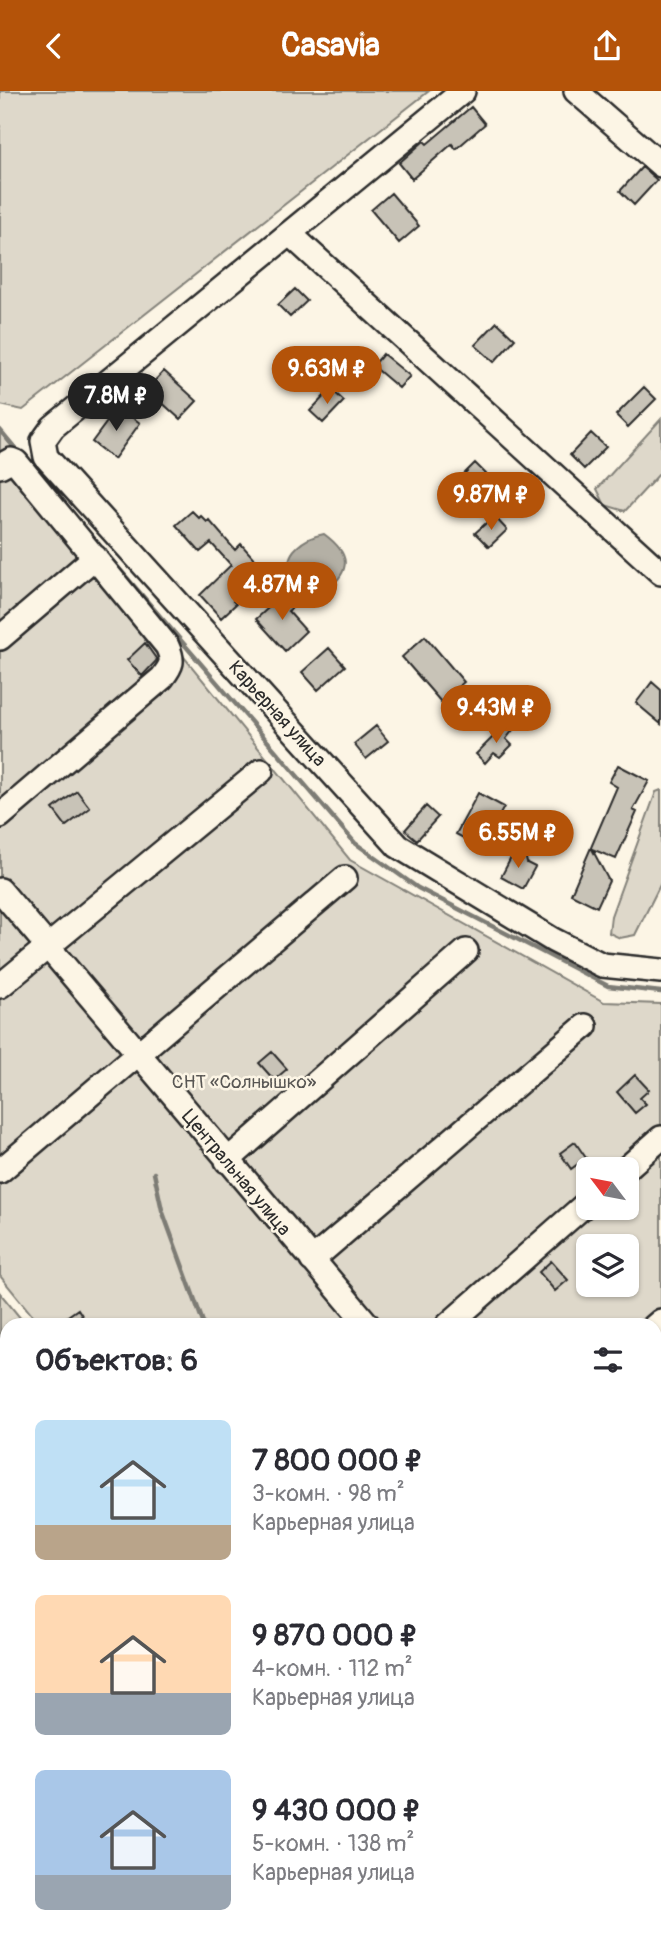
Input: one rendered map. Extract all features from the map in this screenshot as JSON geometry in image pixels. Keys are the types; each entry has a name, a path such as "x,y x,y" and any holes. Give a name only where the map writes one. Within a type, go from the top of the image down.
{"street":[{"name":"Карьерная улица","path":"463,91 53,427 43,442 46,457 398,846 553,940 602,965 661,971"},
{"path":"576,91 661,165"},
{"path":"290,234 661,573"},
{"path":"0,466 11,460 16,462 167,646 173,658 172,666 162,678 0,815"},
{"path":"0,638 95,558"},
{"path":"0,986 261,771"},
{"path":"0,1171 345,878"},
{"name":"Центральная улица","path":"0,890 362,1318"},
{"path":"227,1161 466,951"},
{"path":"312,1260 585,1025"},
{"path":"639,1157 661,1138"},
{"path":"456,1318 576,1213"}],"green space":[{"path":"0,91 429,91 23,410 0,405"},
{"path":"661,419 661,472 625,511 605,505 597,489"},
{"name":"СНТ «Солнышко»","path":"0,432 350,860 604,1002 661,1004 661,1318 34,1318 0,1276"},
{"path":"661,790 661,883 635,935 620,938 609,933 611,916 656,792"},
{"path":"0,1293 20,1318 0,1318"}],"shaded area":[{"path":"324,534 343,555 344,569 326,591 308,591 292,575 290,559 303,542"}],"building":[{"path":"471,107 485,124 456,149 452,144 412,179 399,163 424,141 427,144"},
{"path":"642,167 657,180 634,205 620,191"},
{"path":"391,193 419,226 399,243 371,210"},
{"path":"295,289 307,301 290,317 278,305"},
{"path":"497,322 515,339 494,362 475,345"},
{"path":"383,354 410,376 399,388 373,366"},
{"path":"164,371 197,401 180,419 147,389"},
{"path":"644,387 656,399 628,427 616,415"},
{"path":"331,389 344,401 323,423 310,411"},
{"path":"118,407 140,423 114,459 92,442"},
{"path":"591,433 606,447 584,469 570,455"},
{"path":"475,463 494,482 470,506 451,487"},
{"path":"192,511 199,518 201,516 207,522 209,520 235,550 241,544 266,572 233,601 236,604 221,618 200,595 231,565 211,543 200,552 176,525"},
{"path":"494,516 507,530 489,547 475,533"},
{"path":"287,591 298,603 288,611 306,631 285,651 256,619"},
{"path":"425,636 464,682 441,702 402,657"},
{"path":"145,643 157,660 142,676 127,660"},
{"path":"329,648 345,666 318,690 302,672"},
{"path":"652,682 661,690 661,724 636,703"},
{"path":"506,724 513,730 506,739 512,745 500,757 494,753 485,763 476,754"},
{"path":"376,726 388,741 366,759 354,744"},
{"path":"618,765 649,781 633,810 637,812 616,859 592,849 609,881 597,907 571,894 617,787 609,782"},
{"path":"77,791 90,808 66,826 53,809"},
{"path":"478,793 504,807 482,848 456,834"},
{"path":"426,806 438,817 417,840 405,830"},
{"path":"514,852 525,854 527,863 535,867 523,889 501,877"},
{"path":"272,1052 287,1069 274,1080 259,1063"},
{"path":"635,1075 649,1090 640,1098 646,1104 635,1113 617,1092"},
{"path":"575,1142 585,1157 576,1157 576,1165 571,1169 560,1153"},
{"path":"551,1261 568,1280 555,1291 539,1272"},
{"path":"78,1309 84,1318 65,1318"}],"waterway":[{"path":"0,430 20,454"},
{"path":"85,529 355,843 418,888 608,986 661,992"},
{"path":"154,1173 162,1210 201,1318"}]}
